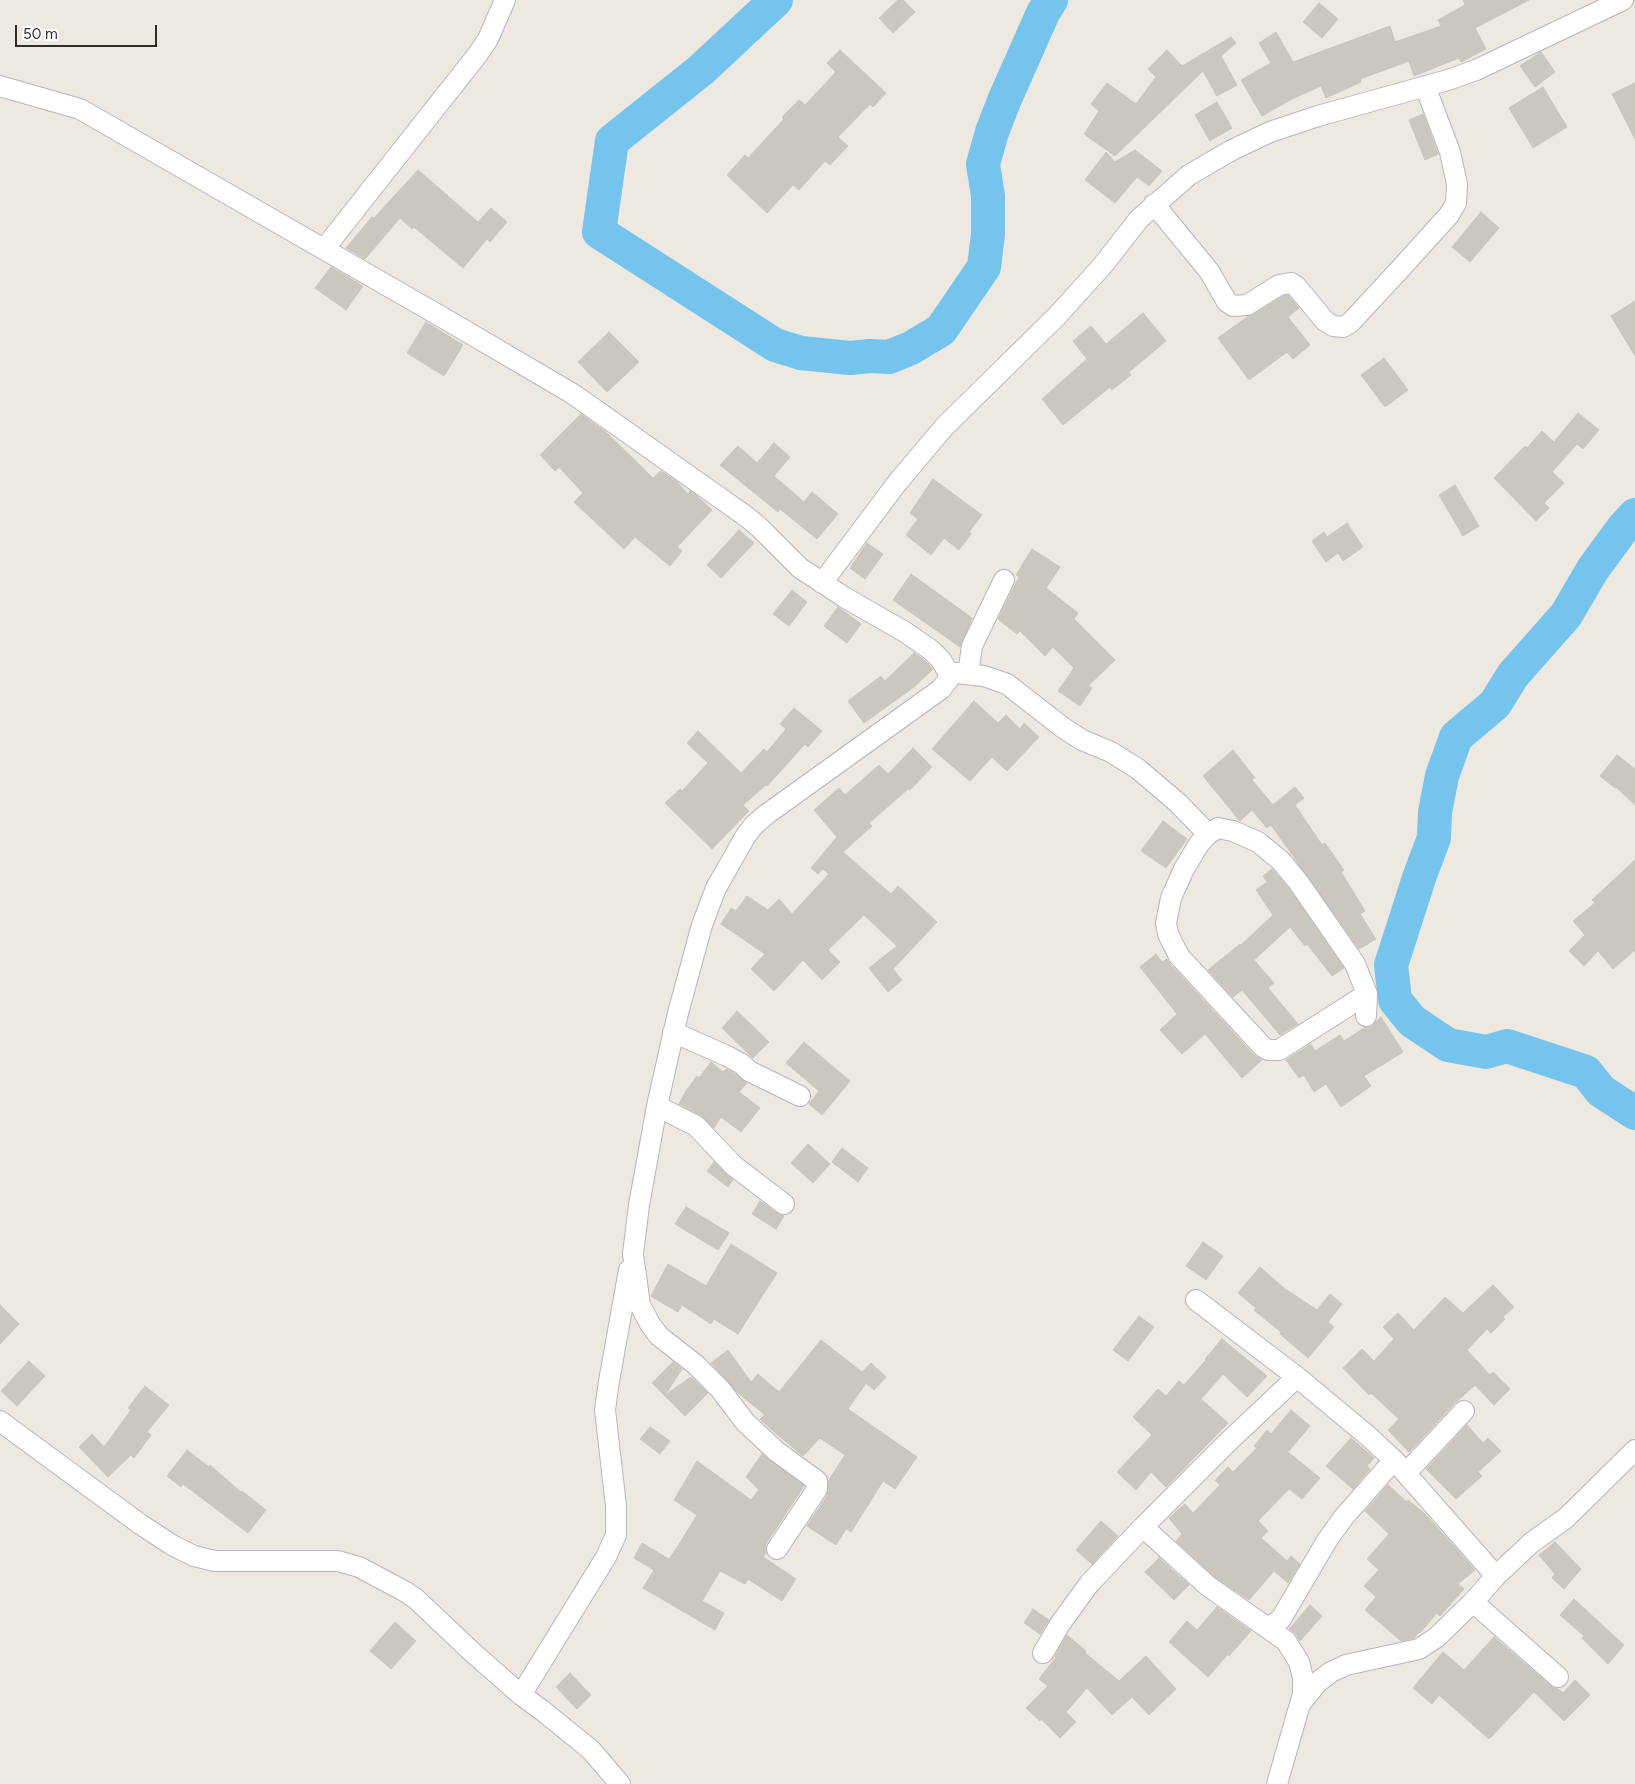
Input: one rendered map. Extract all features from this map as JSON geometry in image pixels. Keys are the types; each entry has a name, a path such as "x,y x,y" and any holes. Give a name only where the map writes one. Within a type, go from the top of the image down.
{"street":[{"path":"324,249 478,54 488,39 505,0"},
{"path":"822,583 897,483 946,426 1058,316 1103,265 1139,219 1154,204 1197,170 1232,150 1270,132 1476,70 1624,0"},
{"path":"0,86 80,109 543,376 591,406 747,517 800,568 919,642 941,660 948,672 948,680 941,689 780,804 754,825 732,858 712,897 702,925 673,1032 657,1106 638,1206 632,1254 609,1381 605,1410 616,1506 616,1535 606,1557 521,1695"},
{"path":"1154,204 1204,264 1227,302 1233,306 1247,305 1279,285 1291,283 1296,286 1325,320 1333,326 1343,326 1350,323 1396,274 1448,215 1456,203 1457,184 1450,152 1425,86"},
{"path":"968,674 972,646 1004,580"},
{"path":"948,672 984,676 1007,684 1082,740 1111,752 1138,769 1178,803 1208,834"},
{"path":"1366,1016 1367,994 1355,964 1299,883 1281,861 1258,842 1233,830 1218,828 1208,834 1188,863 1171,898 1166,923 1168,934 1179,956 1263,1047 1268,1050 1279,1050 1367,994"},
{"path":"673,1032 727,1056 742,1064 749,1071 800,1096"},
{"path":"657,1106 696,1126 734,1166 784,1204"},
{"path":"632,1254 640,1305 659,1336 696,1365 720,1389 729,1403 757,1434 817,1481 817,1489 777,1549"},
{"path":"1196,1300 1297,1377 1368,1436 1400,1467 1496,1576"},
{"path":"1043,1653 1060,1624 1089,1584 1228,1442 1297,1377"},
{"path":"1268,1628 1281,1619 1326,1542 1343,1518 1464,1411"},
{"path":"0,1421 140,1524 172,1545 194,1556 214,1561 338,1561 358,1567 398,1587 416,1599 521,1695 544,1711 590,1750 620,1784"},
{"path":"1300,1704 1318,1682 1331,1672 1346,1665 1419,1649 1436,1637 1531,1543 1566,1518 1635,1450"},
{"path":"1143,1527 1208,1586 1286,1642 1299,1662 1303,1678 1303,1694 1276,1784"},
{"path":"1473,1602 1558,1677"}],"building":[{"path":"898,0 903,0 915,12 893,33 879,18"},
{"path":"1463,0 1529,0 1475,28 1486,49 1461,62 1459,58 1414,76 1409,61 1360,79 1361,82 1326,98 1321,86 1294,98 1262,116 1241,80 1271,63 1259,43 1276,32 1293,62 1390,26 1395,42 1441,26 1438,20 1465,5"},
{"path":"1319,3 1338,19 1322,38 1303,22"},
{"path":"1231,37 1236,43 1221,56 1237,85 1217,96 1203,71 1115,156 1084,134 1099,111 1091,104 1107,83 1136,104 1156,77 1148,69 1167,50 1182,66"},
{"path":"840,50 886,93 873,107 870,104 838,137 848,146 830,165 825,161 799,190 793,185 767,213 727,175 745,155 748,158 784,119 782,117 799,100 805,105 836,72 827,63"},
{"path":"1541,52 1555,72 1535,87 1520,66"},
{"path":"1635,83 1635,139 1612,94"},
{"path":"1543,87 1567,127 1533,148 1509,108"},
{"path":"1217,102 1232,128 1210,141 1195,115"},
{"path":"1423,114 1438,154 1425,160 1409,120"},
{"path":"1135,150 1162,171 1149,186 1137,177 1115,203 1085,180 1106,152 1115,162"},
{"path":"418,170 478,222 491,208 507,222 490,242 487,239 463,268 414,227 412,229 400,218 365,259 346,248 372,217 374,218"},
{"path":"1481,212 1499,228 1470,262 1452,247"},
{"path":"331,267 363,286 346,310 315,288"},
{"path":"1288,295 1299,308 1288,317 1310,345 1293,359 1287,352 1249,380 1218,338 1247,317"},
{"path":"1635,301 1635,356 1611,316"},
{"path":"1143,313 1166,341 1129,372 1131,375 1112,390 1110,387 1063,425 1042,399 1087,359 1073,341 1091,326 1106,344"},
{"path":"426,322 463,345 444,376 407,353"},
{"path":"609,332 639,362 607,392 578,362"},
{"path":"1384,358 1408,390 1385,407 1361,375"},
{"path":"1578,413 1599,430 1583,449 1577,444 1552,472 1564,483 1544,503 1549,508 1536,521 1494,478 1525,446 1527,448 1542,431 1554,442"},
{"path":"581,414 607,433 653,478 661,471 677,482 688,494 690,491 696,495 712,510 677,547 682,551 670,566 635,537 624,549 574,502 583,493 559,467 555,471 540,455"},
{"path":"774,443 790,457 774,476 804,502 812,492 838,514 817,539 780,509 778,512 720,465 738,446 757,463"},
{"path":"933,479 982,515 969,532 971,534 959,550 944,538 931,555 906,535 918,519 910,513"},
{"path":"1455,485 1479,526 1463,536 1439,495"},
{"path":"1347,523 1363,547 1343,561 1338,553 1326,562 1312,541 1324,532 1327,537"},
{"path":"739,530 754,543 721,578 707,565"},
{"path":"867,543 883,554 865,579 850,568"},
{"path":"1032,549 1060,567 1046,588 1078,613 1074,619 1115,660 1088,686 1092,688 1080,706 1058,691 1074,668 1053,647 1045,656 1020,631 1017,634 998,619 1019,577 1016,575"},
{"path":"911,574 972,618 960,647 893,600"},
{"path":"792,590 807,602 789,626 773,614"},
{"path":"838,607 861,624 847,643 824,626"},
{"path":"914,653 933,669 914,687 864,723 848,701 881,676 885,681"},
{"path":"974,701 998,723 1006,715 1020,729 1024,723 1039,737 1007,771 992,757 970,781 932,749"},
{"path":"794,708 822,731 808,747 805,744 767,786 743,805 749,811 712,849 665,803 680,789 682,791 708,763 687,743 698,731 741,773 764,749 767,752 786,729 780,724"},
{"path":"913,748 932,767 910,790 908,789 869,823 872,826 843,852 891,894 898,886 937,922 893,969 902,980 888,992 869,968 897,946 864,915 828,950 840,962 822,980 803,960 774,991 751,969 765,954 721,924 731,908 736,911 747,896 768,910 779,899 792,914 829,874 823,869 818,874 811,868 837,837 814,810 839,788 845,795 879,765 888,774"},
{"path":"1233,750 1255,778 1252,780 1273,805 1295,787 1304,798 1295,805 1322,845 1325,843 1344,870 1341,872 1365,911 1360,914 1376,939 1359,949 1271,825 1267,828 1252,810 1240,821 1203,776"},
{"path":"1617,755 1635,769 1635,805 1616,787 1600,776"},
{"path":"1163,821 1187,839 1166,868 1141,851"},
{"path":"1635,860 1635,950 1613,969 1598,951 1584,966 1569,951 1585,935 1573,921 1595,903 1592,900"},
{"path":"1272,869 1290,890 1344,968 1332,976 1307,944 1305,946 1290,927 1254,960 1274,983 1268,988 1298,1024 1280,1035 1242,990 1233,997 1208,970 1241,945 1273,915 1256,890 1267,882 1263,876"},
{"path":"1156,954 1162,962 1167,959 1254,1055 1262,1060 1242,1078 1205,1034 1182,1054 1160,1030 1177,1014 1140,967"},
{"path":"737,1011 769,1042 753,1058 722,1028"},
{"path":"1381,1017 1403,1052 1364,1076 1371,1086 1341,1107 1326,1084 1314,1092 1304,1075 1299,1078 1286,1060 1311,1044 1315,1051 1340,1035 1344,1041 1364,1028 1372,1026"},
{"path":"804,1042 850,1081 822,1115 809,1104 819,1091 786,1063"},
{"path":"711,1062 723,1072 726,1069 747,1083 739,1092 760,1108 741,1132 721,1117 714,1128 702,1116 679,1104 697,1076 699,1078"},
{"path":"808,1144 830,1164 813,1183 791,1163"},
{"path":"842,1148 868,1168 858,1182 832,1162"},
{"path":"714,1162 733,1180 728,1187 707,1171"},
{"path":"760,1201 784,1216 776,1229 752,1214"},
{"path":"686,1207 729,1233 718,1250 675,1224"},
{"path":"1203,1242 1223,1256 1206,1280 1186,1266"},
{"path":"731,1244 777,1273 738,1334 714,1319 711,1324 682,1305 678,1312 651,1296 668,1264 706,1286"},
{"path":"1260,1267 1285,1289 1317,1310 1330,1294 1342,1304 1328,1322 1334,1327 1308,1358 1254,1310 1256,1308 1238,1293"},
{"path":"1493,1285 1514,1307 1503,1317 1505,1319 1491,1333 1487,1329 1467,1350 1490,1375 1493,1372 1510,1389 1494,1405 1475,1385 1455,1403 1409,1452 1388,1430 1399,1419 1371,1393 1369,1395 1343,1368 1362,1349 1374,1361 1394,1339 1383,1327 1398,1313 1414,1330 1445,1297 1463,1313"},
{"path":"0,1305 19,1324 0,1344"},
{"path":"1139,1316 1154,1327 1128,1361 1113,1350"},
{"path":"1222,1339 1267,1376 1247,1397 1223,1374 1201,1399 1228,1423 1166,1487 1151,1472 1136,1490 1117,1472 1152,1435 1133,1417 1158,1389 1166,1396 1179,1381 1184,1385"},
{"path":"821,1340 862,1372 871,1363 886,1377 874,1390 866,1383 848,1409 917,1457 895,1489 883,1481 851,1532 846,1529 836,1545 807,1526 827,1496 829,1480 845,1455 820,1438 803,1456 760,1419 765,1415 737,1392 711,1363 728,1350 751,1382 758,1374 779,1392"},
{"path":"29,1361 45,1376 17,1406 1,1391"},
{"path":"673,1362 682,1369 665,1395 691,1377 708,1393 685,1416 652,1383"},
{"path":"145,1386 169,1405 147,1432 151,1435 134,1458 131,1455 108,1477 79,1447 92,1434 104,1447 131,1410 128,1408"},
{"path":"1291,1410 1310,1426 1288,1452 1320,1478 1302,1499 1289,1489 1258,1521 1268,1531 1261,1538 1287,1561 1291,1556 1300,1564 1288,1583 1274,1571 1249,1600 1215,1577 1176,1541 1182,1534 1169,1518 1185,1504 1193,1513 1220,1485 1215,1480 1228,1467 1233,1472 1257,1448 1254,1446 1267,1430 1271,1434"},
{"path":"1467,1425 1483,1443 1488,1438 1501,1451 1478,1472 1482,1476 1456,1499 1426,1469"},
{"path":"650,1427 670,1441 660,1454 640,1439"},
{"path":"1351,1438 1374,1458 1367,1466 1370,1469 1353,1489 1326,1466"},
{"path":"187,1450 209,1467 210,1465 242,1493 242,1491 266,1510 248,1533 183,1484 181,1487 167,1476"},
{"path":"762,1454 804,1486 767,1542 766,1553 763,1557 796,1579 782,1601 748,1579 745,1584 720,1571 702,1601 724,1613 715,1630 643,1588 654,1570 634,1558 642,1543 669,1559 678,1546 697,1515 674,1500 697,1461 751,1500 759,1490 746,1477"},
{"path":"1388,1485 1407,1502 1408,1500 1426,1515 1475,1570 1458,1584 1464,1589 1440,1616 1437,1613 1414,1638 1401,1641 1365,1610 1376,1597 1364,1586 1379,1570 1367,1559 1389,1534 1365,1511"},
{"path":"1101,1521 1118,1536 1092,1564 1076,1550"},
{"path":"1555,1542 1581,1569 1564,1589 1552,1578 1555,1574 1539,1555"},
{"path":"1159,1558 1189,1585 1174,1600 1145,1572"},
{"path":"1574,1599 1624,1645 1608,1664 1582,1638 1584,1636 1560,1615"},
{"path":"1310,1605 1322,1616 1300,1641 1296,1634 1289,1629"},
{"path":"1217,1607 1251,1631 1208,1677 1169,1642 1187,1621 1197,1630"},
{"path":"1033,1609 1049,1620 1040,1634 1024,1623"},
{"path":"395,1622 416,1641 391,1669 370,1651"},
{"path":"1067,1635 1086,1651 1085,1653 1119,1681 1146,1656 1176,1689 1149,1715 1132,1697 1112,1715 1087,1688 1066,1712 1076,1722 1060,1738 1041,1719 1040,1721 1026,1708 1048,1686 1039,1679 1056,1657"},
{"path":"1494,1637 1551,1686 1563,1693 1575,1680 1590,1695 1564,1721 1534,1692 1489,1739 1439,1695 1432,1704 1413,1688 1443,1652 1464,1670"},
{"path":"570,1673 591,1695 577,1709 556,1687"}],"waterway":[{"path":"776,0 701,70 612,141 599,232 775,345 801,353 850,358 889,357 911,348 941,330 984,267 988,234 988,196 983,164 992,132 1004,101 1043,13 1051,0"},
{"path":"1635,515 1593,569 1566,615 1513,675 1495,704 1456,737 1442,776 1435,812 1434,838 1391,965 1395,1000 1412,1021 1448,1045 1486,1052 1507,1046 1586,1072 1601,1091 1635,1113"}]}
